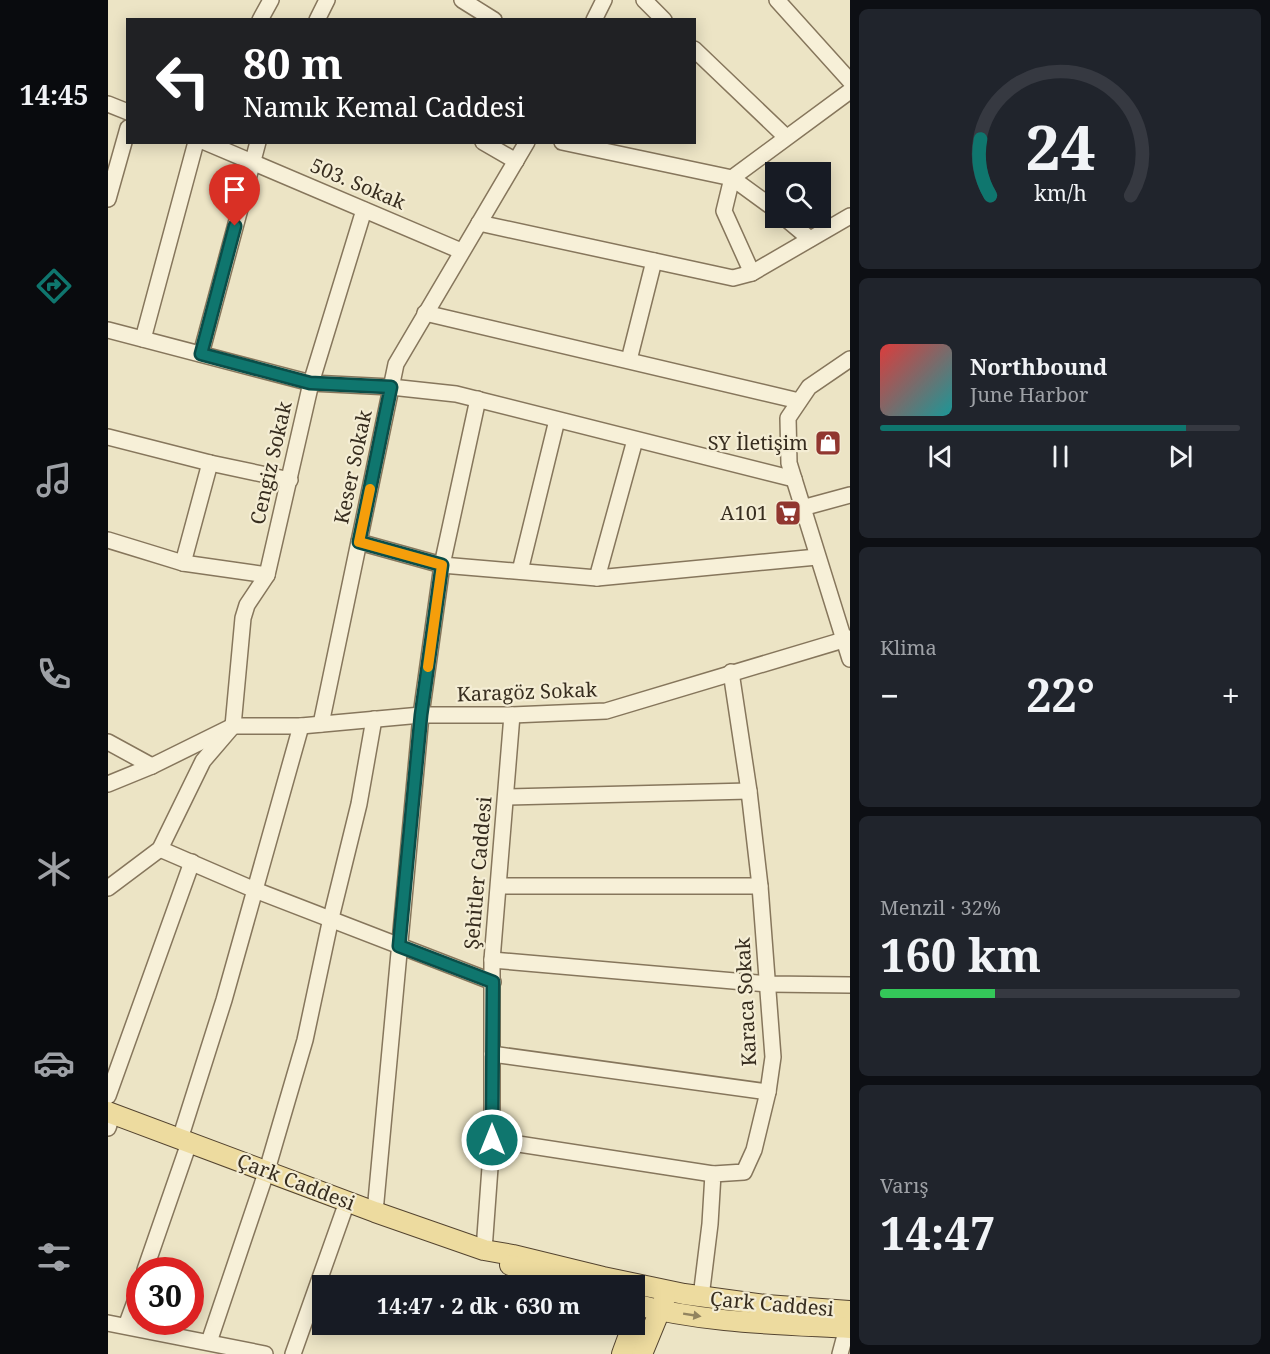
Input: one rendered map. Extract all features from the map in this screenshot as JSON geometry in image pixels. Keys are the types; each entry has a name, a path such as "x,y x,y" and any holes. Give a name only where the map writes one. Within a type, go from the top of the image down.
{"main road":[{"name":"Çark Caddesi","path":"109,1112 347,1202 484,1250 648,1287 849,1323"},
{"name":"Çark Caddesi","path":"484,1250 510,1266 537,1275"},
{"path":"645,1294 648,1287"},
{"path":"642,1354 668,1291"},
{"name":"Çark Caddesi","path":"645,1313 661,1310 734,1320 849,1323"},
{"path":"622,1354 629,1335"}],"street":[{"path":"261,18 271,0"},
{"path":"318,18 327,0"},
{"path":"462,0 491,18"},
{"path":"595,18 604,0"},
{"path":"644,0 662,18"},
{"path":"777,0 850,81"},
{"path":"696,51 786,137"},
{"path":"753,273 724,211 732,178 850,91"},
{"path":"108,104 126,111"},
{"path":"108,199 126,135"},
{"path":"143,339 195,144"},
{"name":"503. Sokak","path":"210,144 461,251"},
{"path":"201,354 257,144"},
{"path":"486,144 516,161"},
{"name":"Keser Sokak","path":"321,724 396,363 526,144"},
{"path":"571,144 732,178 765,202"},
{"name":"Cengiz Sokak","path":"233,726 243,618 247,605 267,575 310,383 364,210"},
{"path":"479,223 733,279 753,273 850,216"},
{"path":"796,228 810,239"},
{"path":"629,360 654,261"},
{"path":"425,313 799,401"},
{"path":"108,330 310,383 391,387 456,394 794,479"},
{"path":"850,359 809,387 788,417 789,463 817,556 848,639 850,659"},
{"path":"375,1212 421,715 442,565 478,399"},
{"path":"520,572 557,420"},
{"path":"108,437 210,463 290,480"},
{"path":"597,578 635,440"},
{"path":"183,563 210,463"},
{"path":"802,508 850,495"},
{"path":"108,540 183,563 267,575"},
{"path":"359,542 442,565 597,578 817,556"},
{"name":"Karagöz Sokak","path":"108,784 152,766 233,726 301,726 421,715 512,715 606,711 848,639"},
{"name":"Karaca Sokak","path":"713,1174 744,1172 754,1150 768,1092 773,1057 760,886 749,791 731,672"},
{"name":"Şehitler Caddesi","path":"484,1250 492,1140 492,960 512,715"},
{"path":"209,1342 267,1170 305,1040 331,918 360,804 374,719"},
{"path":"108,888 160,849 203,761 233,726"},
{"path":"150,1257 301,726"},
{"path":"108,742 152,766"},
{"path":"506,797 749,791"},
{"path":"160,849 255,890 493,982"},
{"path":"109,1112 192,862"},
{"path":"499,886 760,886"},
{"path":"492,960 768,984 850,985"},
{"path":"492,1054 768,1092"},
{"path":"492,1140 713,1174 710,1224 701,1297"},
{"path":"293,1354 347,1202"},
{"path":"108,1323 126,1326"},
{"path":"840,1354 849,1323"},
{"path":"173,1335 265,1354"}],"slow traffic":[{"path":"370,489 359,542 442,565 428,667"}],"place":[{"name":"SY İletişim","path":"828,443"},
{"name":"A101","path":"788,513"}],"route":[{"path":"235,226 201,354 310,383 391,387 359,542 442,565 421,715 399,946 493,982 492,1140"}]}
